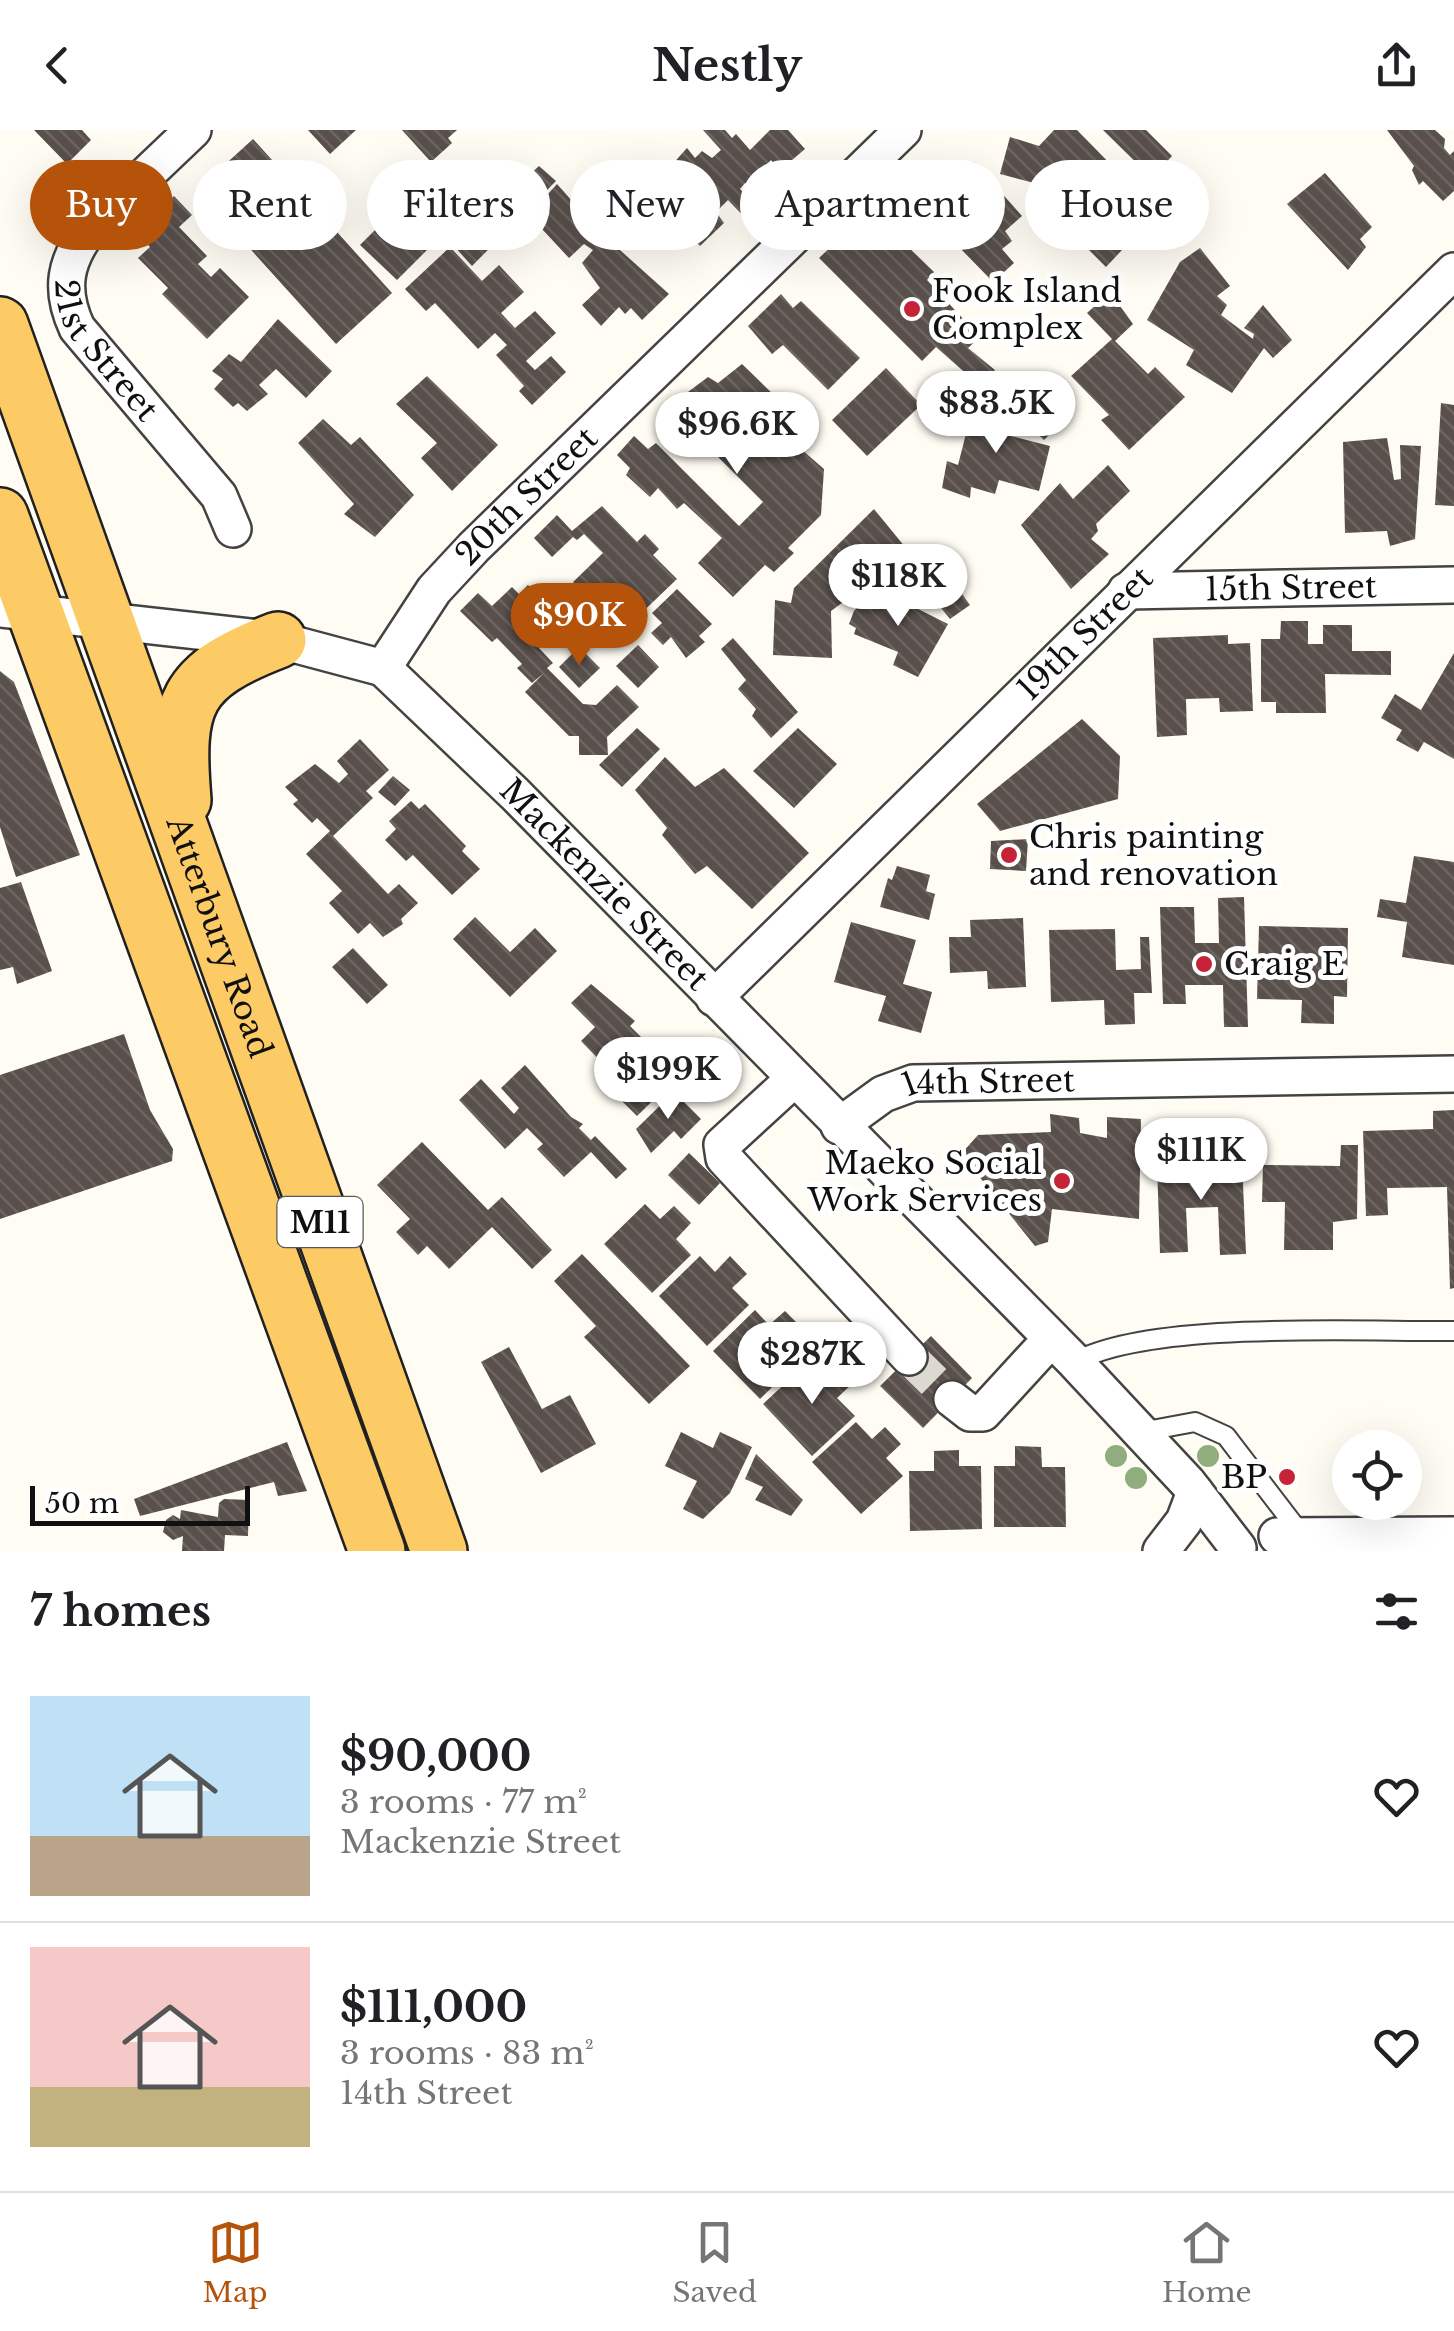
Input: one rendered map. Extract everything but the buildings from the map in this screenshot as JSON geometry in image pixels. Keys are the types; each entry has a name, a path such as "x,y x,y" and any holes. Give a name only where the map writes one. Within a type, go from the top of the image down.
{"main road":[{"name":"Atterbury Road","path":"0,325 439,1551"},
{"name":"Atterbury Road","path":"0,516 17,611 377,1551"},
{"path":"200,892 180,763 179,734 188,704 217,668 278,640"}],"street":[{"name":"21st Street","path":"193,130 90,228 76,246 64,285 77,328 218,496 233,529"},
{"name":"20th Street","path":"383,668 434,590 474,547 903,130"},
{"name":"19th Street","path":"714,998 1453,274"},
{"name":"15th Street","path":"1126,591 1454,585"},
{"name":"Mackenzie Street","path":"17,611 278,640 383,668 488,768 1063,1350 1192,1488 1275,1543"},
{"name":"14th Street","path":"839,1126 883,1094 913,1083 1454,1074"},
{"path":"794,1079 722,1146 724,1158 910,1357"},
{"path":"952,1399 970,1413 983,1413 1063,1350"},
{"path":"1161,1551 1184,1521 1192,1488"},
{"path":"1275,1543 1454,1535"}],"lane":[{"path":"1063,1350 1110,1348 1171,1338 1454,1331"},
{"path":"1140,1432 1195,1422 1226,1436 1275,1543"}],"tunnel":[{"path":"909,1357 952,1399"}],"place":[{"name":"Fook Island Complex","path":"912,309"},
{"name":"Chris painting and renovation","path":"1009,855"},
{"name":"Craig E","path":"1204,964"},
{"name":"Maeko Social Work Services","path":"1062,1181"},
{"name":"BP","path":"1287,1477"}]}
